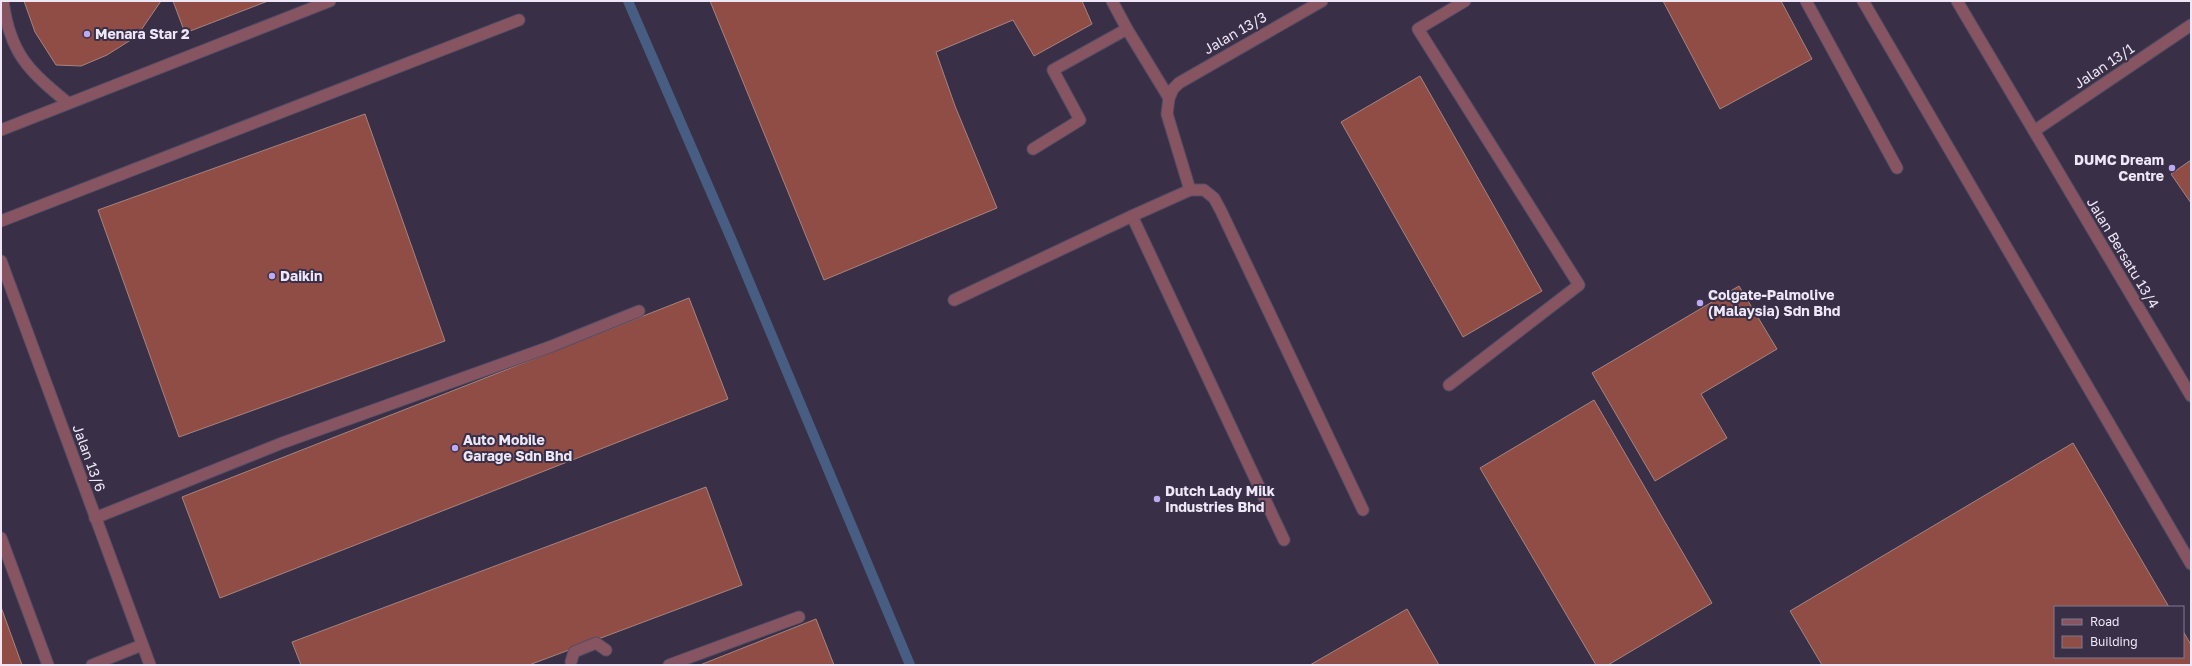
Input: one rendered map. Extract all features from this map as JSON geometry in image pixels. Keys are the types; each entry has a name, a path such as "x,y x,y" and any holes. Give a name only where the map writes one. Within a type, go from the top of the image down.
{"street":[{"path":"3,1 5,14 16,50 35,76 68,103"},
{"path":"1,130 330,1"},
{"path":"1112,1 1127,29 1169,98 1167,114 1190,190"},
{"name":"Jalan 13/3","path":"1169,98 1173,89 1179,83 1322,1"},
{"path":"1449,385 1579,285 1418,30 1465,1"},
{"path":"1806,1 1897,168"},
{"path":"1863,1 2191,564"},
{"name":"Jalan Bersatu 13/4","path":"1957,1 2191,396"},
{"path":"1,221 519,20"},
{"name":"Jalan 13/1","path":"2034,131 2191,25"},
{"path":"1033,149 1080,120 1053,70 1127,29"},
{"path":"954,300 1190,190 1198,189 1208,192 1221,211 1363,510"},
{"path":"1132,216 1284,540"},
{"name":"Jalan 13/6","path":"1,261 150,665"},
{"path":"95,518 282,443 552,346 639,311"},
{"path":"1,538 48,665"},
{"path":"669,665 799,617"},
{"path":"572,662 574,652 596,642 606,650"},
{"path":"92,665 142,645"}],"building":[{"name":"Menara Star 2","path":"24,1 161,1 137,36 107,55 81,66 56,65 35,32"},
{"path":"173,1 268,1 185,33"},
{"path":"710,1 1082,1 1092,24 1034,56 1013,20 936,52 955,106 997,208 824,280"},
{"path":"1663,1 1781,1 1812,59 1720,109"},
{"path":"1420,76 1542,291 1463,337 1341,122"},
{"name":"Daikin","path":"365,114 445,341 179,437 98,210"},
{"path":"2191,160 2191,203 2171,174"},
{"path":"1739,286 1777,349 1701,394 1727,438 1655,481 1592,373"},
{"name":"Auto Mobile Garage Sdn Bhd","path":"689,298 728,399 220,598 182,497"},
{"path":"1594,400 1712,603 1608,665 1596,665 1480,468"},
{"path":"2073,443 2168,606 2054,606 2054,658 2184,658 2184,633 2191,645 2191,665 1822,665 1790,611"},
{"path":"706,487 742,585 529,665 301,665 292,642"},
{"path":"1,607 22,665 1,665"},
{"path":"1407,609 1439,665 1310,665"},
{"path":"816,619 834,665 700,665"}],"waterway":[{"path":"628,1 733,243 910,665"}],"place":[{"name":"Menara Star 2","path":"87,34"},
{"name":"DUMC Dream Centre","path":"2172,168"},
{"name":"Daikin","path":"272,276"},
{"name":"Colgate-Palmolive (Malaysia) Sdn Bhd","path":"1700,303"},
{"name":"Auto Mobile Garage Sdn Bhd","path":"455,448"},
{"name":"Dutch Lady Milk Industries Bhd","path":"1157,499"}]}
